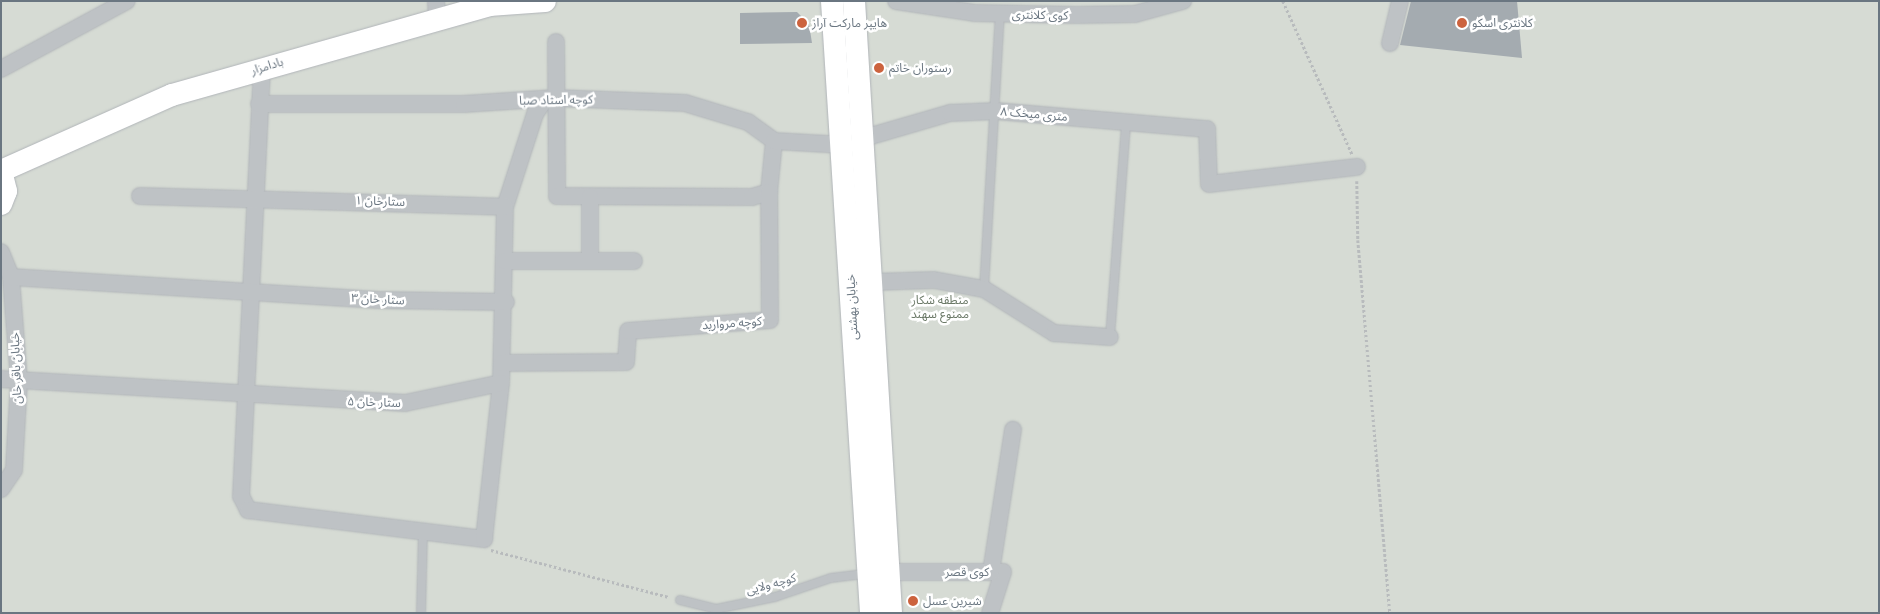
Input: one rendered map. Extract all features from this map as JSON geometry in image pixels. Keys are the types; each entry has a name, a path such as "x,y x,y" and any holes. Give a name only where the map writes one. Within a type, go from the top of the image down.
{"main road":[{"name":"بادامزار","path":"1,171 172,95 262,68 437,10 545,1"},
{"name":"خیابان بهشتی","path":"843,6 854,141 879,573 891,613"},
{"name":"خیابان بهشتی","path":"854,141 872,282 879,573 871,613"},
{"path":"1,171 6,192 1,204"}],"street":[{"path":"1,70 128,1"},
{"name":"کوی کلانتری","path":"896,1 1000,14 1135,14 1183,1"},
{"path":"1390,43 1400,1"},
{"path":"556,42 550,98 557,196 752,197 769,192 774,141 854,141"},
{"path":"262,68 244,396 241,496 248,510 484,539 501,384 506,302 506,207 535,114 550,98"},
{"name":"کوچه استاد صبا","path":"259,104 550,98 685,103 748,122 774,141"},
{"name":"۸ متری میخک","path":"854,141 950,113 996,111 1207,129 1209,184 1357,167"},
{"name":"کوچه مروارید","path":"502,363 626,362 628,331 770,320 769,192"},
{"name":"ستارخان ۱","path":"140,196 255,196 506,207"},
{"path":"590,197 590,261"},
{"name":"خیابان باقر خان","path":"1,252 11,277 19,380 14,470 5,487"},
{"path":"505,261 634,261"},
{"name":"ستار خان ۳","path":"11,277 250,291 506,302"},
{"path":"872,282 934,280 984,290 1054,333 1110,337"},
{"name":"ستار خان ۵","path":"1,379 244,396 405,403 501,384"},
{"path":"991,572 1013,430"},
{"name":"کوی قصر","path":"879,573 1003,572 990,613"}],"lane":[{"path":"984,290 996,111 1000,14"},
{"path":"1110,337 1126,122"},
{"path":"421,613 423,530"},
{"name":"کوچه ولایی","path":"680,600 716,611 775,597 831,578 879,573"}],"path":[{"path":"1283,1 1357,167 1358,240 1390,613"},
{"path":"484,539 498,554 680,600"}],"green space":[{"name":"منطقه شکار ممنوع سهند","path":"1,1 1879,1 1879,613 1,613"}],"building":[{"name":"کلانتری اسکو","path":"1411,1 1517,1 1522,58 1400,45"},
{"path":"797,12 809,24 812,43 740,44 740,13"}],"place":[{"name":"هایپر مارکت آراز","path":"802,23"},
{"name":"کلانتری اسکو","path":"1462,23"},
{"name":"رستوران خاتم","path":"879,68"},
{"name":"شیرین عسل","path":"913,601"}]}
